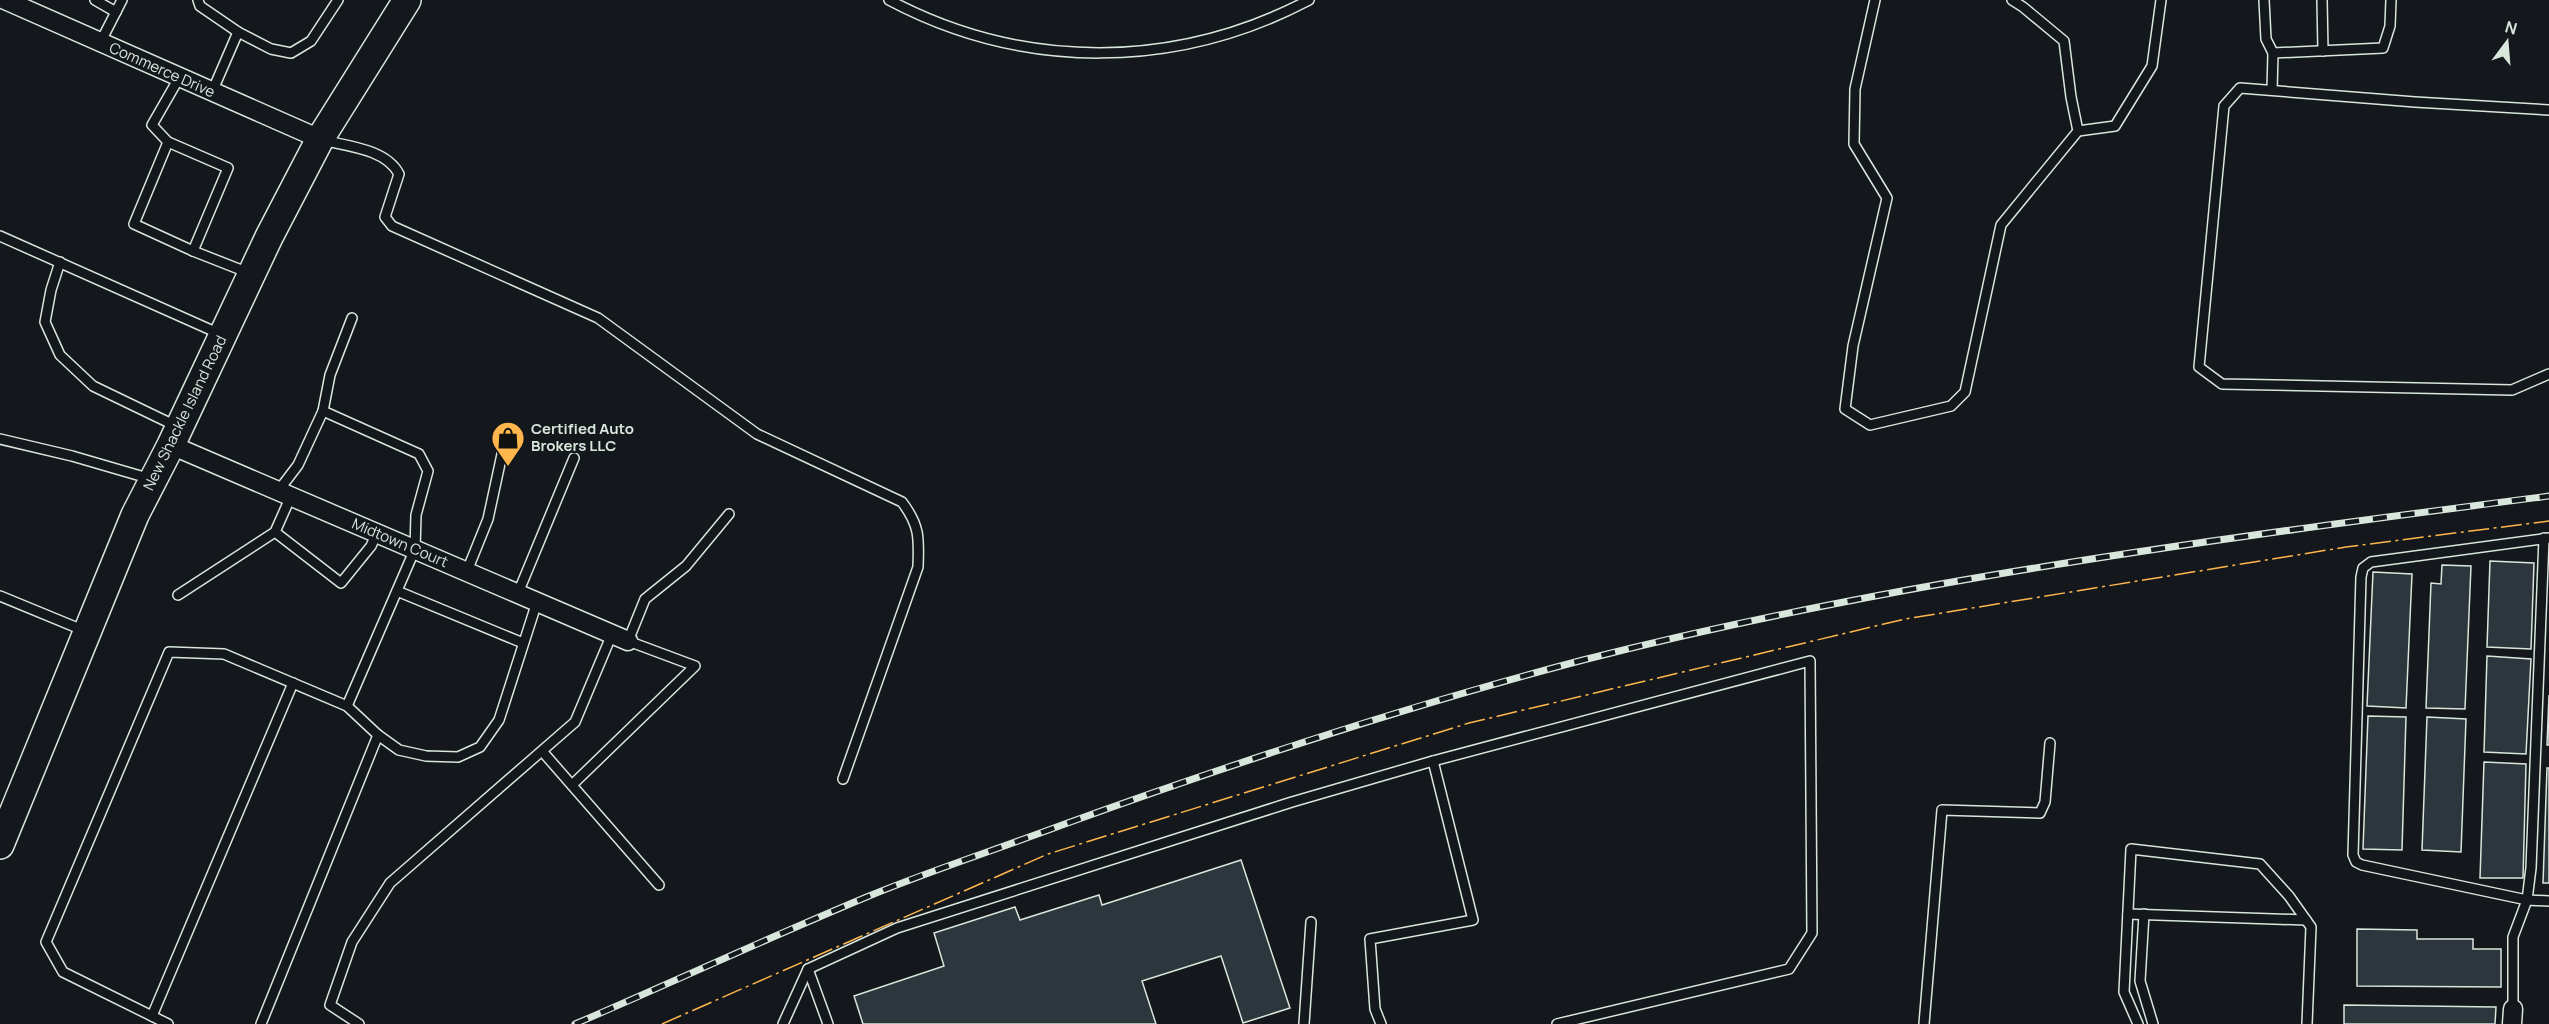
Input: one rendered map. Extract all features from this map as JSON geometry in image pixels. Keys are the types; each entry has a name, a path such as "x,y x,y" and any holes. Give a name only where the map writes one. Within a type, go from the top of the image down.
{"main road":[{"name":"New Shackle Island Road","path":"0,845 135,515 320,139 407,0"}],"street":[{"name":"Commerce Drive","path":"5,0 320,139"},
{"name":"Midtown Court","path":"175,436 285,493 620,637"}],"lane":[{"path":"95,0 116,12"},
{"path":"100,43 122,0"},
{"path":"198,0 200,6 238,32 271,49 291,53 311,41 338,0"},
{"path":"889,0 961,31 1010,44 1070,53 1114,54 1181,46 1233,33 1276,17 1309,0"},
{"path":"1875,0 1855,89 1854,144 1887,198 1853,346 1845,409 1870,425 1951,406 1965,392 2001,225 2078,130 2115,126 2152,66 2161,0"},
{"path":"2012,0 2064,41 2078,130"},
{"path":"2264,0 2266,39 2273,53 2272,90"},
{"path":"2322,0 2323,51"},
{"path":"2273,53 2383,48 2390,26 2391,0"},
{"path":"212,92 238,32"},
{"path":"179,78 153,125 168,142 228,168 193,250"},
{"path":"2549,110 2240,88 2224,106 2199,367 2222,384 2435,390 2512,390 2549,374"},
{"path":"320,139 372,152 393,162 399,174 385,217 392,226 598,318 757,434 902,502 914,518 919,543 918,567 843,779"},
{"path":"168,142 134,224 252,274"},
{"path":"0,236 223,335"},
{"path":"60,262 51,290 45,322 60,355 93,386 175,436"},
{"path":"178,595 275,532 285,493 323,411 330,375 352,318"},
{"path":"323,411 419,454 428,471 416,515 415,549 347,706"},
{"path":"467,571 488,519 507,431"},
{"path":"0,439 153,479"},
{"path":"518,593 574,458"},
{"path":"359,1024 330,1005 352,942 390,883 575,722 620,637 645,599 686,566 729,514"},
{"path":"275,532 340,582 371,546 377,533"},
{"path":"2513,1016 2512,937 2527,900 2531,867 2546,538 2371,562 2363,568 2361,577 2353,855 2356,862 2527,900 2549,901"},
{"path":"397,591 523,643"},
{"path":"1,600 87,632"},
{"path":"168,1024 63,972 46,942 169,652 224,654 347,706 378,735 399,750 426,756 458,757 480,747 499,720 537,602"},
{"path":"572,785 695,666 620,637"},
{"path":"783,1024 808,969 897,928 1292,802 1433,761 1810,661 1812,933 1789,969 1557,1024"},
{"path":"152,1016 293,683"},
{"path":"261,1024 378,735"},
{"path":"1924,1024 1942,810 2040,813 2045,802 2050,743"},
{"path":"542,750 658,885"},
{"path":"1380,1024 1375,1009 1370,939 1473,920 1433,761"},
{"path":"2138,1024 2124,992 2131,849 2260,864 2289,896 2311,927 2307,1024"},
{"path":"2128,914 2306,920"},
{"path":"2144,914 2140,981 2153,1024"},
{"path":"1304,1024 1311,922"},
{"path":"808,969 828,1024"}],"building":[{"path":"2490,561 2534,563 2531,649 2487,647"},
{"path":"2442,565 2471,566 2465,709 2426,708 2431,583 2441,584"},
{"path":"2373,572 2412,574 2406,708 2367,706"},
{"path":"2487,656 2531,659 2526,754 2484,752"},
{"path":"2549,695 2549,745 2547,745"},
{"path":"2368,716 2406,717 2402,850 2363,849"},
{"path":"2427,717 2466,719 2461,852 2422,850"},
{"path":"2484,762 2526,764 2523,878 2480,878"},
{"path":"2547,768 2549,768 2549,883 2543,883"},
{"path":"1241,860 1290,1008 1243,1023 1221,956 1142,981 1156,1024 863,1024 854,996 944,966 934,933 1015,907 1020,920 1099,895 1102,905"},
{"path":"2357,929 2417,930 2417,939 2473,939 2473,949 2501,949 2501,987 2357,986"},
{"path":"2344,1005 2496,1007 2495,1024 2344,1024"}],"railway":[{"path":"575,1024 832,912 941,868 1321,736 1452,696 1583,660 1703,631 1823,606 2064,563 2549,496"}],"power":[{"path":"662,1024 1048,854 1469,723 1905,619 2346,547 2549,521"}],"place":[{"name":"Certified Auto Brokers LLC","path":"508,467"}]}
